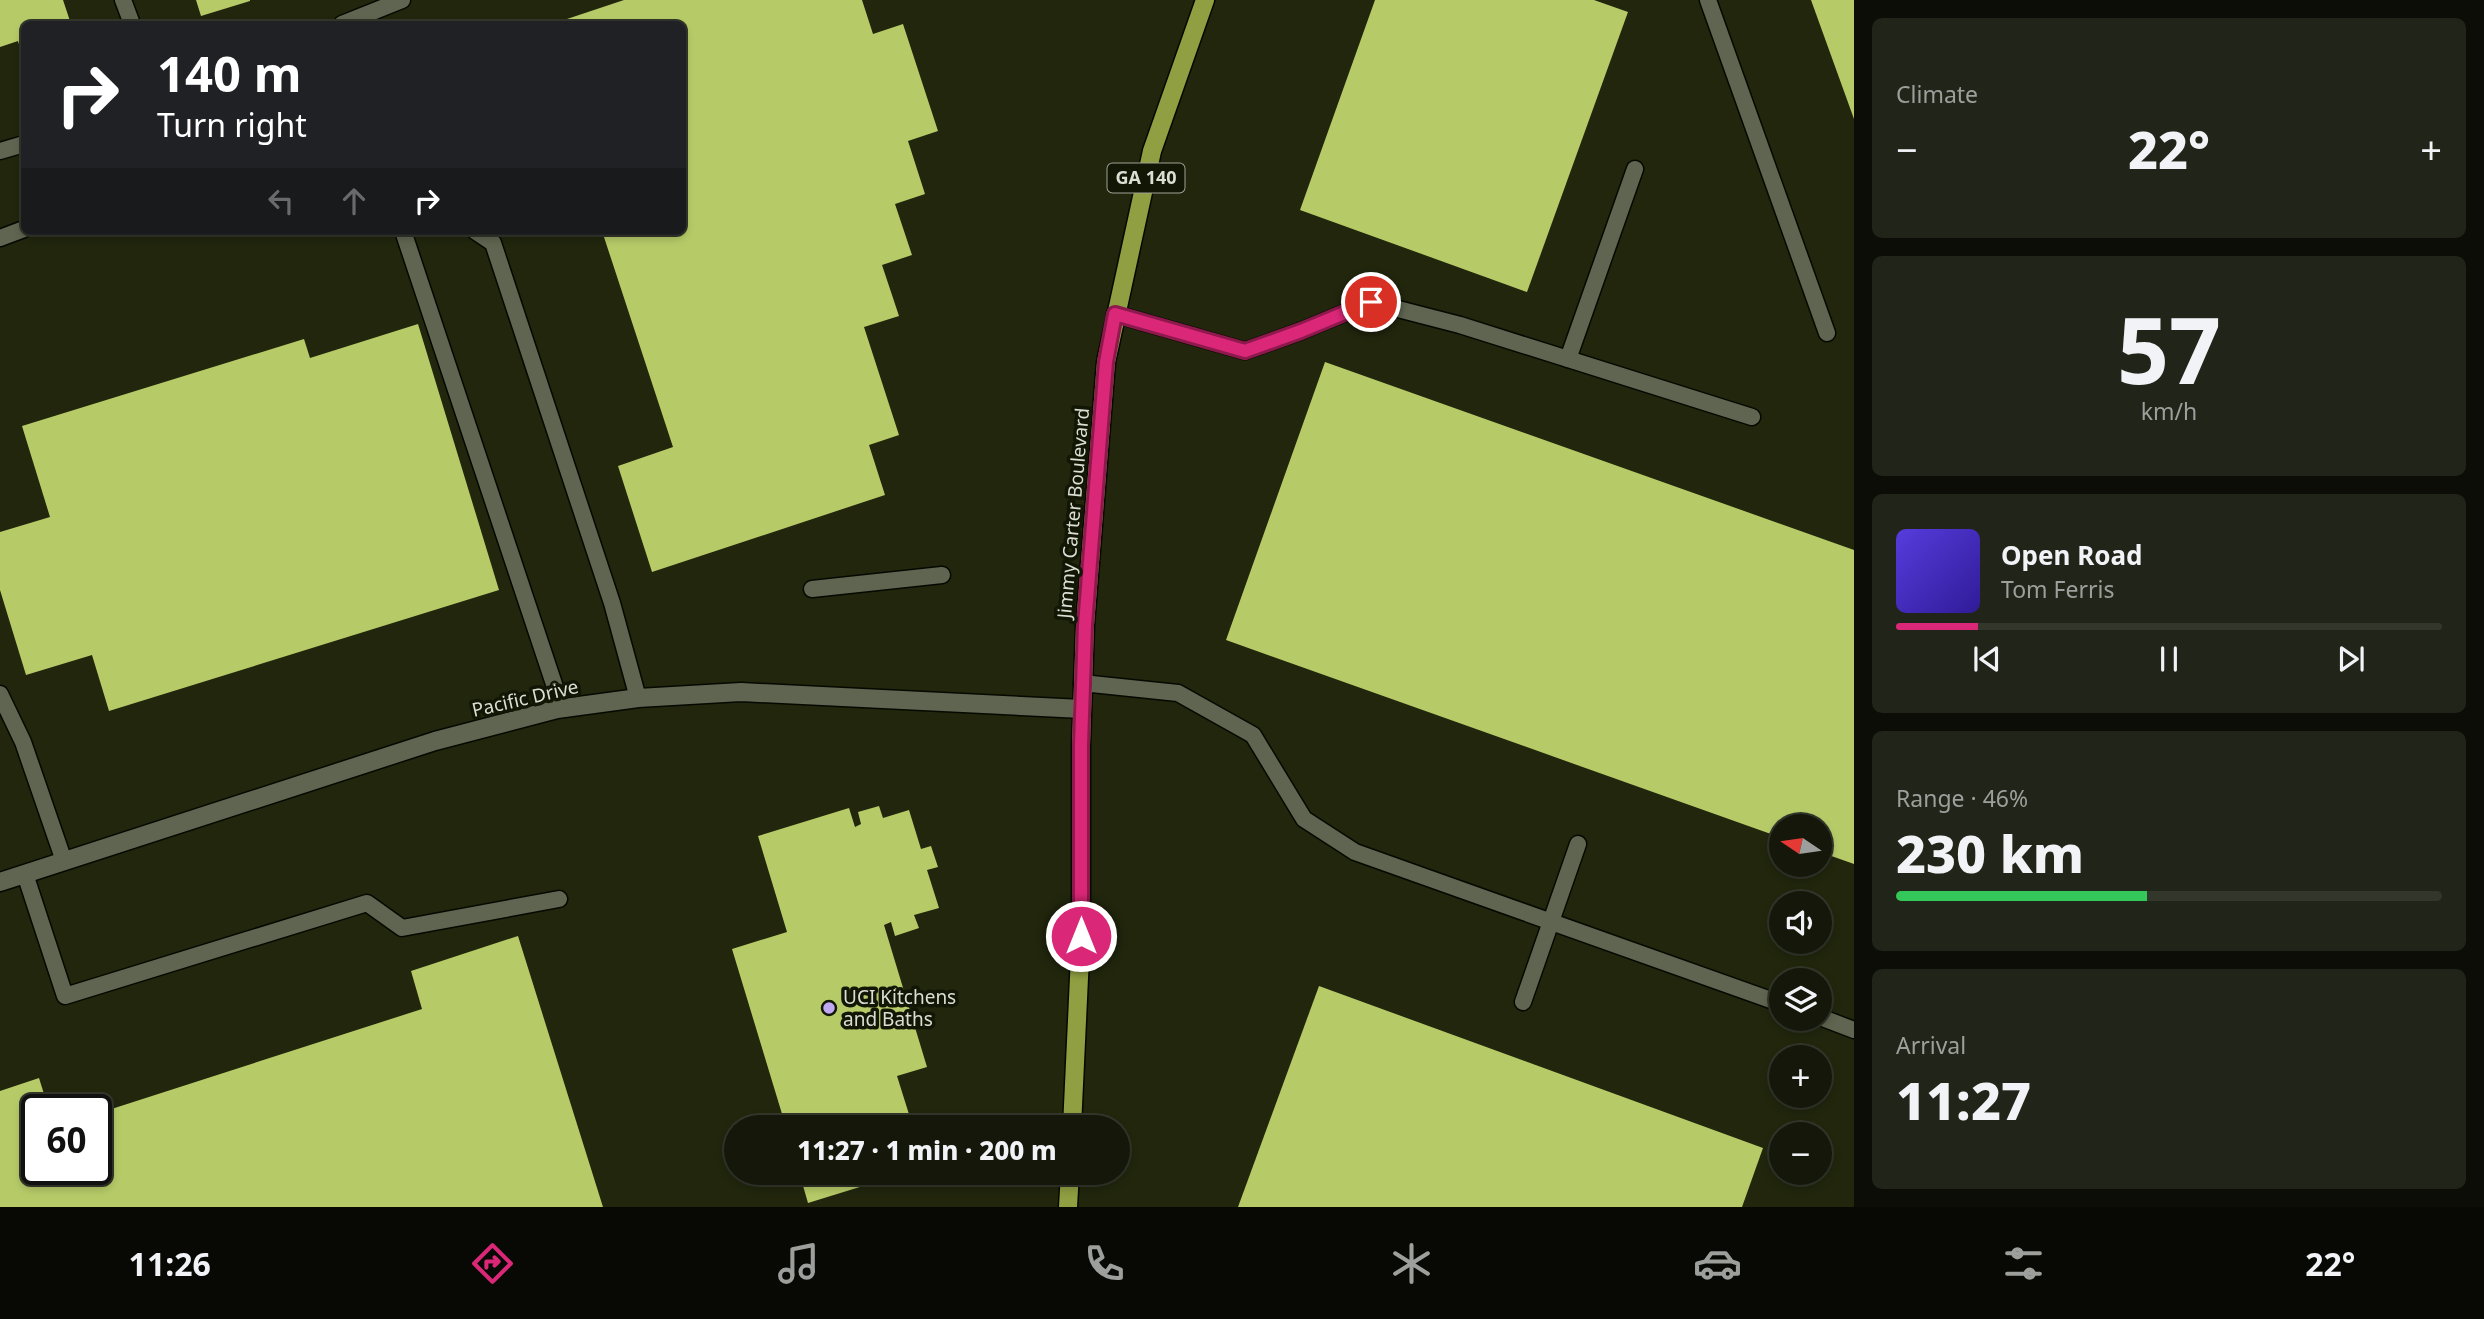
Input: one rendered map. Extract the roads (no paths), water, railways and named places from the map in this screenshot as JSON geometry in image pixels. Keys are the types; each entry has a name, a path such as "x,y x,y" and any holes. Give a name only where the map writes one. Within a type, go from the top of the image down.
{"main road":[{"name":"Jimmy Carter Boulevard","path":"1073,1115 1081,936 1085,625 1106,362 1152,151 1205,0"},
{"path":"1068,1207 1069,1185"}],"street":[{"name":"Pacific Drive","path":"0,882 435,741 562,708 638,698 741,692 1082,709"}],"lane":[{"path":"123,0 131,21"},
{"path":"349,21 398,0"},
{"path":"1709,0 1828,333"},
{"path":"0,151 21,145"},
{"path":"1567,359 1636,169"},
{"path":"0,237 21,230"},
{"path":"404,235 562,708"},
{"path":"481,235 494,243 612,603 638,698"},
{"path":"1115,314 1245,351 1371,302 1460,325 1752,417"},
{"path":"812,589 942,575"},
{"path":"1083,683 1178,693 1253,735 1304,819 1355,852 1769,999"},
{"path":"0,694 23,742 64,861"},
{"path":"1523,1002 1578,845"},
{"path":"25,874 65,996 367,903 402,928 559,899"},
{"path":"1832,1022 1854,1030"}],"place":[{"name":"UCI Kitchens and Baths","path":"829,1008"}]}
